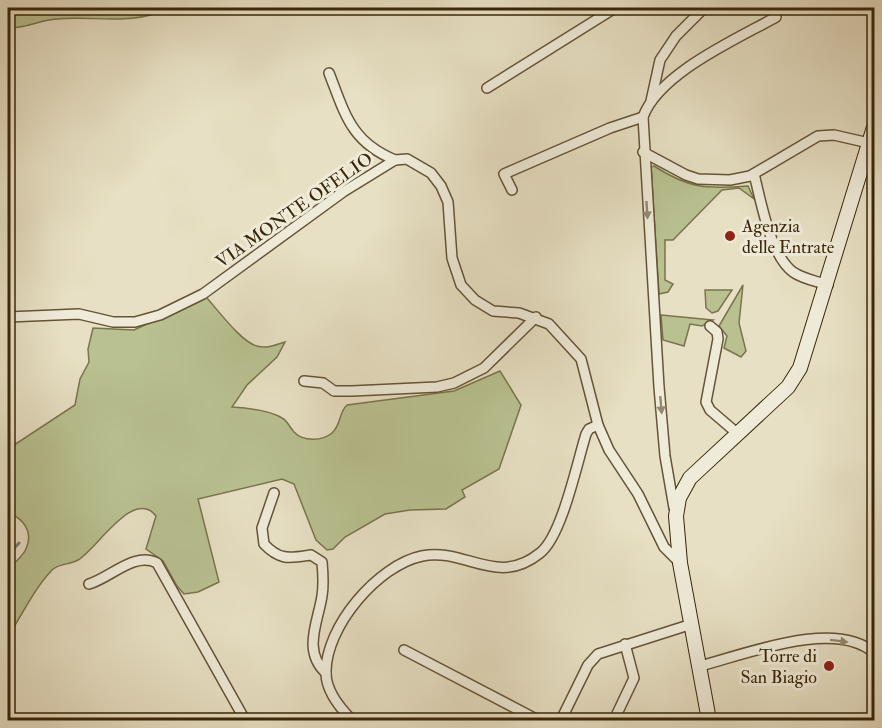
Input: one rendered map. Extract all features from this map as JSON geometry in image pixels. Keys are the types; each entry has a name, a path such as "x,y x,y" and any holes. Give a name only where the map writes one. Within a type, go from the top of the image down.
{"street":[{"path":"488,88 615,8"},
{"path":"704,8 675,36 660,60 651,101 643,117 643,152 662,422 676,516 680,563 710,720"},
{"path":"651,101 693,65 776,17"},
{"path":"329,73 348,124 355,134 384,155 395,160"},
{"path":"512,190 504,174 610,128 643,117"},
{"path":"676,516 679,498 686,483 795,378 804,359 828,285 874,127"},
{"path":"643,152 675,171 698,179 740,179 754,174 818,136 840,136 869,143"},
{"name":"VIA MONTE OFELIO","path":"8,317 80,314 113,322 135,322 160,315 202,294 342,192 395,160 407,159 418,163 431,173 441,186 448,202 452,258 461,285 482,306 493,311 536,317"},
{"path":"754,174 774,245 785,264 800,276 828,285"},
{"path":"304,381 323,383 334,391 437,387 454,383 484,368 536,317 549,324 581,359 598,425 617,464 638,494 664,547 680,563"},
{"path":"710,326 717,332 718,339 706,402 710,410 738,434"},
{"path":"352,720 334,698 326,673 332,640 342,621 368,590 399,564 414,558 437,555 498,568 522,563 539,554 550,542 559,525 586,434 598,425"},
{"path":"274,492 262,528 264,544 280,557 296,558 311,555 322,562 324,585 313,646 319,667 326,673"},
{"path":"89,584 135,562 151,560 157,563 245,720"},
{"path":"561,720 593,658 625,644 692,624"},
{"path":"700,666 797,640 837,640 872,651"},
{"path":"614,720 634,678 625,644"},
{"path":"404,650 538,720"}],"green space":[{"path":"8,8 167,8 154,14 127,19 57,19 8,28"},
{"path":"654,166 678,179 699,186 748,186 754,199 739,188 722,190 673,240 665,240 665,280 673,284 668,292 659,294 651,167"},
{"path":"743,285 739,323 746,351 741,357 724,348 727,336 719,326"},
{"path":"705,290 732,290 718,311 712,313 706,308"},
{"path":"206,297 237,332 251,343 264,347 285,342 277,357 247,385 232,407 276,415 285,420 302,438 313,439 328,436 337,426 347,405 454,391 500,371 521,405 499,469 462,490 465,497 446,509 410,510 385,514 345,537 333,549 327,550 316,540 294,484 282,479 198,499 219,582 198,592 184,594 163,561 146,549 156,516 147,509 137,509 116,523 78,560 52,570 40,584 8,634 6,593 8,572 26,549 29,537 26,526 8,512 8,449 75,405 80,379 89,362 88,349 93,328 134,330"},
{"path":"661,315 713,320 702,326 690,324 684,346 663,340"}],"waterway":[{"path":"8,555 19,543"}],"place":[{"name":"Agenzia delle Entrate","path":"730,236"},
{"name":"Torre di San Biagio","path":"829,666"}]}
